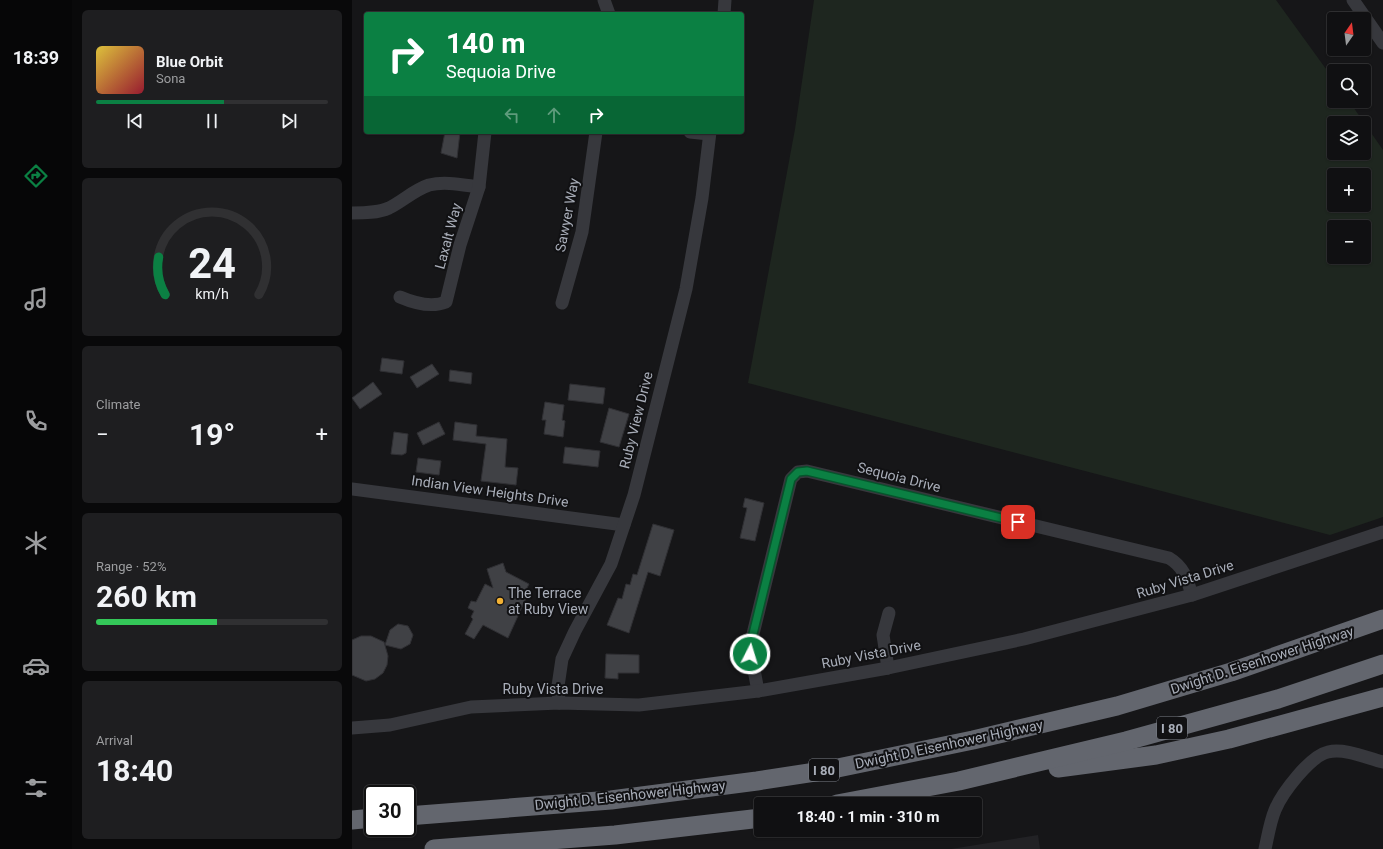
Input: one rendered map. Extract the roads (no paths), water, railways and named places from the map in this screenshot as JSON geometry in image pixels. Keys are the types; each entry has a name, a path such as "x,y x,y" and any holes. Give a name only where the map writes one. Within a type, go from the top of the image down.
{"highway":[{"path":"1231,672 1383,607"},
{"name":"Dwight D. Eisenhower Highway","path":"416,815 611,800 828,770 1055,722 1117,706 1231,672 1383,619"},
{"name":"I 80","path":"874,797 959,781 1126,741 1278,698 1383,664"},
{"path":"959,781 1156,755 1229,739 1383,697"},
{"path":"352,820 364,819"},
{"path":"434,849 615,835 754,819"}],"street":[{"path":"604,0 608,12"},
{"path":"724,12 725,0"},
{"path":"1353,0 1383,43"},
{"name":"Laxalt Way","path":"400,297 421,304 439,305 446,302 460,245 479,187 485,134"},
{"name":"Sawyer Way","path":"562,303 582,232 596,134"},
{"name":"Ruby View Drive","path":"559,703 558,686 562,659 611,564 624,525 686,289 699,213 710,134"},
{"path":"352,213 371,212 388,208 414,191 430,185 445,183 479,187"},
{"name":"Sequoia Drive","path":"758,691 750,654 752,638 791,479 798,472 807,471 1169,558 1179,564 1184,572 1192,595"},
{"name":"Indian View Heights Drive","path":"352,489 624,525"},
{"name":"Ruby Vista Drive","path":"352,728 390,725 471,707 559,703 639,706 758,691 888,668 1024,639 1192,595 1383,532"},
{"path":"888,668 883,635 889,614"},
{"path":"1265,849 1278,805 1303,769 1313,760 1325,753 1335,751 1383,762"}],"place":[{"name":"The Terrace at Ruby View","path":"500,601"}]}
